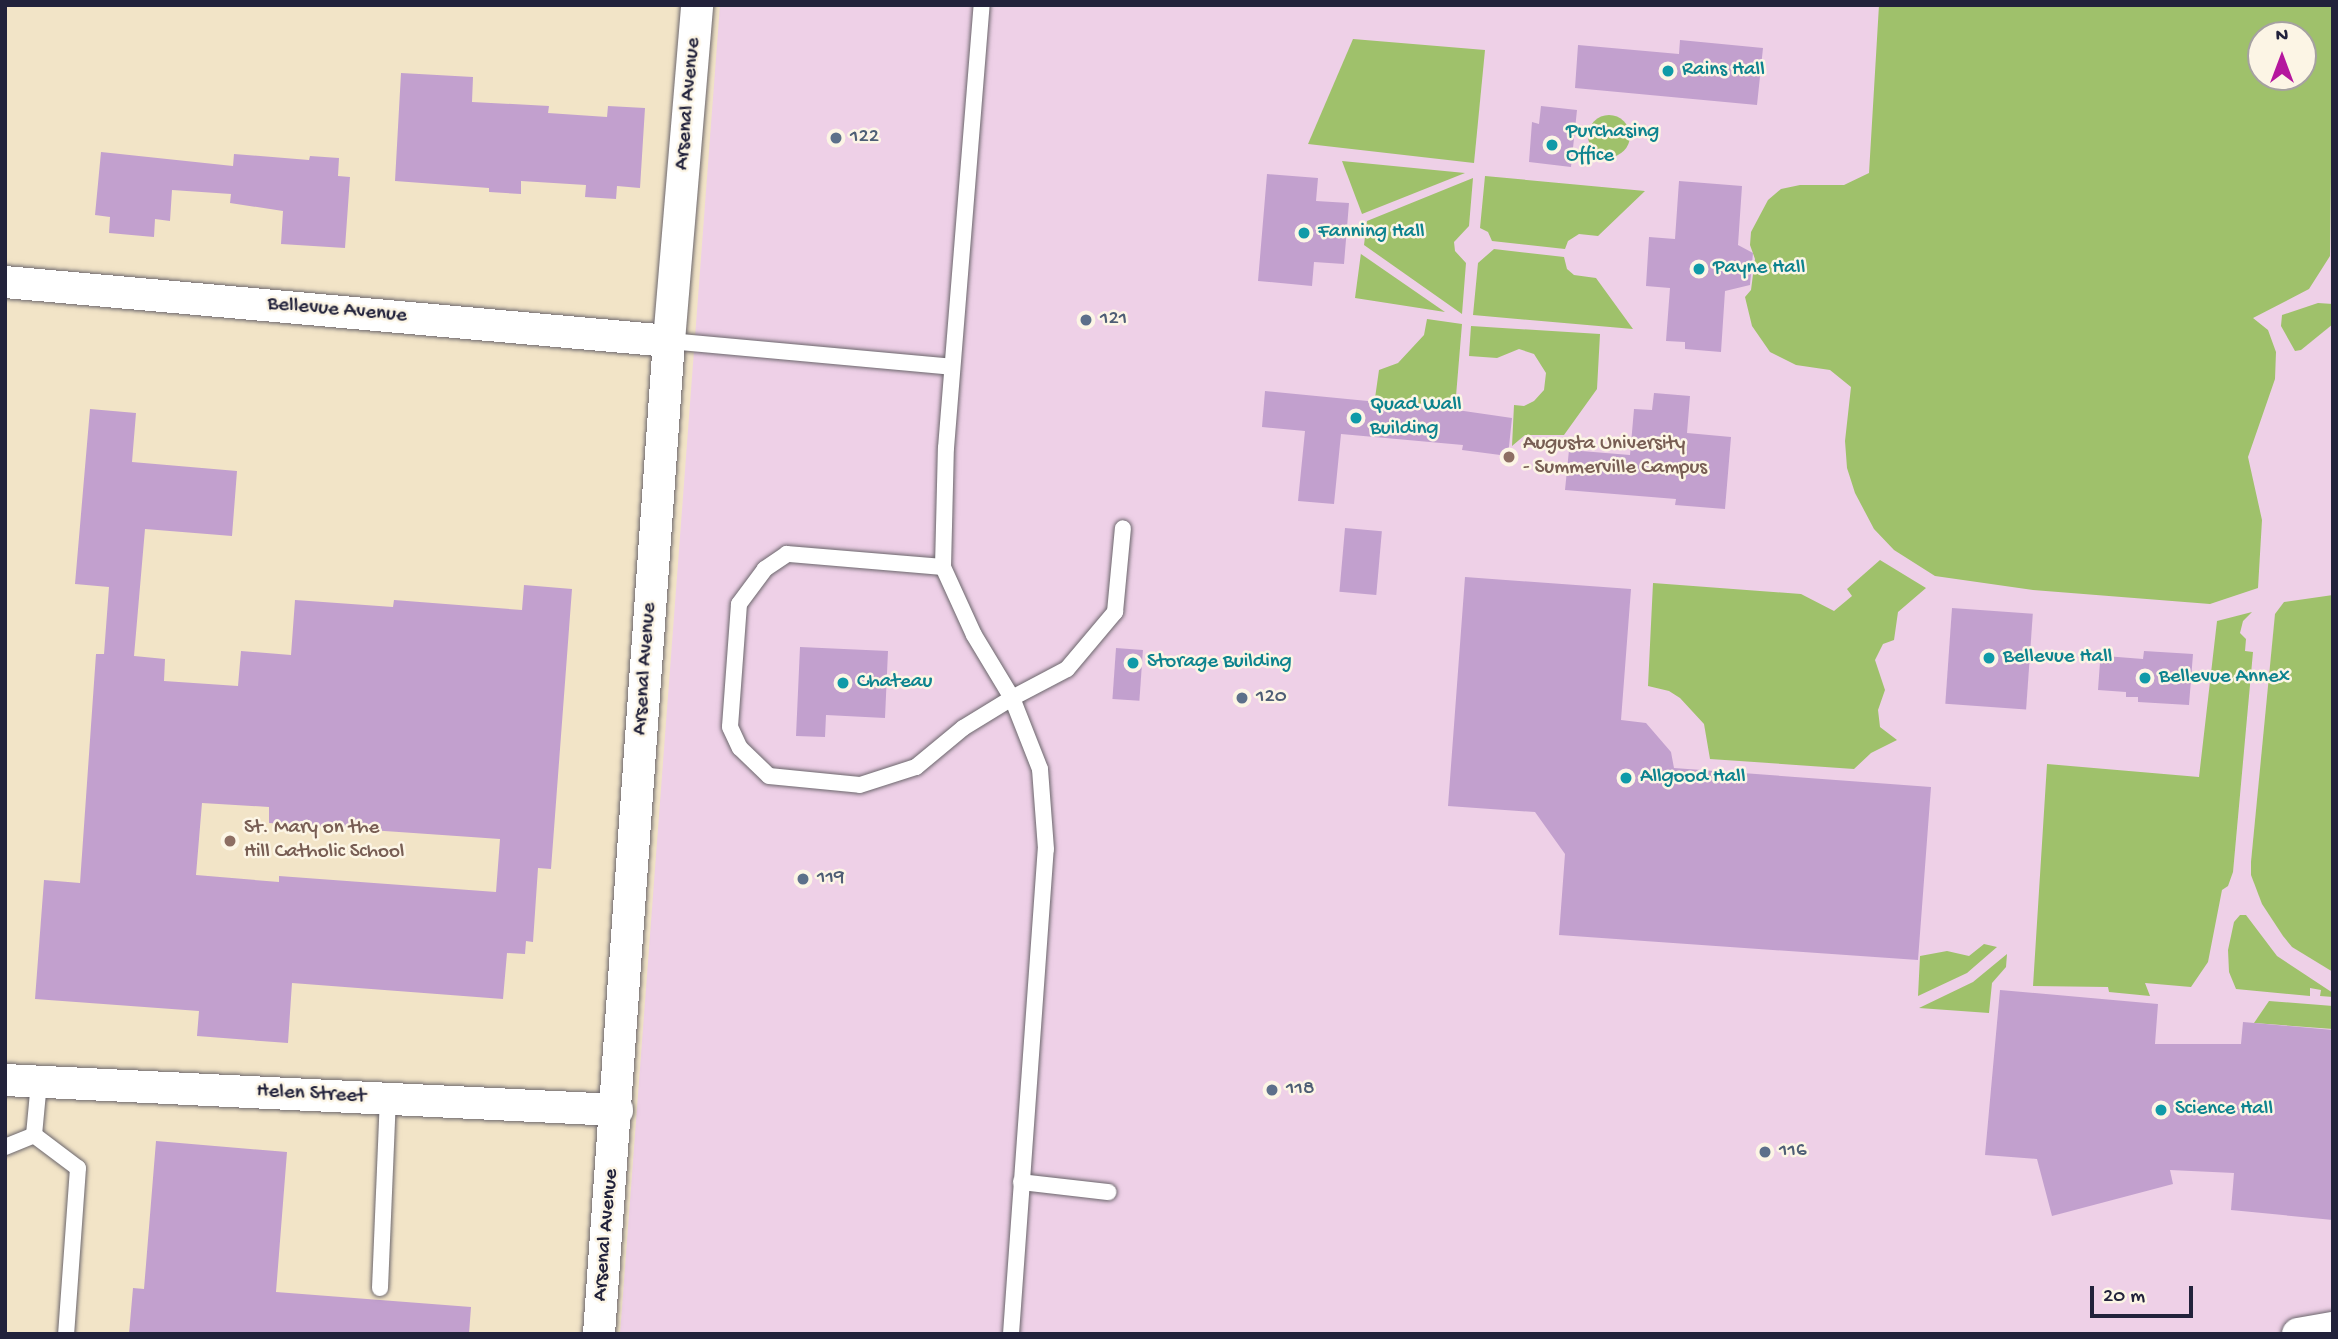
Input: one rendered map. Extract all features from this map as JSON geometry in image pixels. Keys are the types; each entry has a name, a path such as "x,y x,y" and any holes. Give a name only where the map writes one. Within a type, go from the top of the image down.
{"street":[{"name":"Arsenal Avenue","path":"599,1334 617,1110 669,341 697,5"},
{"name":"Bellevue Avenue","path":"5,282 669,341"},
{"name":"Helen Street","path":"5,1080 617,1110"},
{"path":"2298,1334 2333,1328"}],"lane":[{"path":"982,5 942,519 943,567 974,635 1013,698 1040,769 1046,849 1010,1334"},
{"path":"669,341 953,367"},
{"path":"943,567 787,554 765,569 739,604 730,727 740,748 769,776 860,785 916,767 963,728 1067,669 1115,612 1123,528"},
{"path":"34,1135 39,1082"},
{"path":"380,1289 388,1098"},
{"path":"5,1147 34,1135"},
{"path":"34,1135 78,1168 66,1334"},
{"path":"1021,1182 1108,1192"}],"shaded area":[{"name":"Augusta University - Summerville Campus","path":"720,5 2333,5 2333,1334 620,1334"}],"green space":[{"path":"1879,5 2333,5 2330,256 2309,289 2253,318 2268,330 2276,352 2275,379 2248,457 2262,520 2258,588 2210,604 2033,590 1935,576 1894,550 1874,529 1855,493 1847,468 1845,441 1851,387 1830,370 1796,365 1770,352 1752,326 1745,297 1751,290 1755,259 1750,245 1751,232 1768,200 1781,189 1800,185 1844,185 1869,173"},
{"path":"1353,39 1485,50 1474,163 1308,144"},
{"path":"1609,115 1624,121 1630,136 1624,151 1609,157 1594,151 1588,136 1594,121"},
{"path":"1342,161 1465,173 1362,214"},
{"path":"1485,176 1645,191 1598,236 1579,234 1568,241 1565,249 1492,241 1488,232 1480,228"},
{"path":"1473,178 1469,226 1454,242 1455,251 1466,263 1462,314 1364,245 1367,221"},
{"path":"1494,249 1564,257 1567,269 1574,275 1596,278 1633,329 1473,315 1478,263"},
{"path":"1361,254 1445,312 1355,298"},
{"path":"2318,303 2333,304 2333,324 2301,350 2295,351 2281,326 2282,315"},
{"path":"1427,319 1462,324 1455,408 1375,398 1379,370 1398,363 1424,335"},
{"path":"1471,326 1600,334 1597,389 1564,435 1525,435 1512,446 1514,405 1524,406 1534,401 1544,390 1546,373 1534,354 1519,349 1497,358 1469,356"},
{"path":"1880,560 1926,588 1898,612 1894,640 1883,644 1875,660 1885,690 1878,710 1880,727 1897,740 1871,753 1854,769 1710,759 1704,724 1680,698 1669,691 1648,686 1653,583 1801,594 1834,611 1852,596 1847,589"},
{"path":"2333,595 2333,972 2292,947 2283,936 2262,904 2251,875 2251,862 2275,614 2284,602"},
{"path":"2252,612 2243,621 2240,633 2246,639 2245,651 2253,652 2233,872 2228,886 2222,890 2208,962 2191,987 2145,983 2150,996 2109,992 2108,987 2033,986 2047,764 2199,777 2217,621"},
{"path":"2240,915 2246,915 2277,956 2333,993 2333,997 2320,996 2321,990 2310,988 2310,996 2236,989 2229,972 2228,950 2234,922"},
{"path":"1984,944 1997,947 1967,973 1918,996 1920,956 1947,951 1969,956"},
{"path":"2007,954 2006,967 1992,983 1989,1013 1919,1008 1973,982"},
{"path":"2269,1001 2333,1006 2333,1029 2254,1023"}],"building":[{"name":"Rains Hall","path":"1680,40 1763,48 1757,105 1575,88 1578,45 1679,54"},
{"path":"401,73 473,77 472,102 549,106 548,113 607,117 608,106 645,108 640,188 617,186 616,199 585,197 586,185 521,181 521,194 489,192 489,188 395,181"},
{"name":"Purchasing Office","path":"1541,106 1577,110 1571,167 1529,162 1532,122 1539,124"},
{"path":"101,152 233,166 234,154 309,160 310,156 339,158 338,176 350,177 345,248 281,244 283,211 230,203 231,194 172,190 170,221 155,219 154,237 109,233 110,217 95,215"},
{"name":"Fanning Hall","path":"1267,174 1318,178 1316,201 1349,203 1344,264 1314,262 1312,286 1258,281"},
{"name":"Payne Hall","path":"1679,181 1742,186 1738,245 1753,253 1750,285 1725,291 1721,352 1685,349 1685,342 1666,341 1670,288 1646,286 1649,237 1675,239"},
{"path":"1265,391 1450,409 1512,418 1508,456 1462,450 1463,445 1341,434 1334,504 1298,501 1305,431 1262,427"},
{"path":"1654,393 1690,396 1687,433 1731,437 1725,509 1675,505 1676,499 1565,490 1569,450 1630,455 1634,409 1652,410"},
{"path":"90,409 136,413 132,462 237,471 232,536 145,529 134,656 165,659 164,681 238,686 241,651 291,655 295,600 393,607 394,600 522,610 524,585 572,589 551,869 538,868 533,942 526,941 525,954 507,953 503,999 292,983 288,1043 197,1036 199,1011 35,999 44,880 80,883 96,654 104,654 109,587 75,584","holes":["202,803 269,807 269,823 500,839 496,892 279,876 279,882 196,875"]},
{"path":"1345,528 1382,531 1376,595 1339,592"},
{"name":"Allgood Hall","path":"1465,577 1631,589 1621,720 1646,723 1671,752 1674,768 1931,787 1918,960 1559,935 1565,854 1535,812 1448,806"},
{"name":"Bellevue Hall","path":"1952,608 2033,614 2026,709 1945,704"},
{"name":"Chateau","path":"800,647 888,651 885,718 826,715 825,737 796,736"},
{"name":"Storage Building","path":"1116,648 1143,650 1139,701 1112,699"},
{"name":"Bellevue Annex","path":"2144,651 2193,654 2189,705 2138,702 2138,697 2126,697 2126,692 2098,690 2100,662 2105,662 2105,656 2143,659"},
{"name":"Science Hall","path":"2000,990 2158,1004 2155,1044 2241,1044 2243,1022 2333,1030 2333,1220 2231,1210 2234,1173 2170,1170 2173,1184 2052,1216 2037,1159 1985,1155"},
{"path":"156,1141 287,1152 276,1292 471,1307 469,1334 129,1334 133,1288 144,1289"}],"place":[{"name":"Rains Hall","path":"1668,71"},
{"name":"122","path":"836,138"},
{"name":"Purchasing Office","path":"1552,145"},
{"name":"Fanning Hall","path":"1304,233"},
{"name":"Payne Hall","path":"1699,269"},
{"name":"121","path":"1086,320"},
{"name":"Quad Wall Building","path":"1356,418"},
{"name":"Augusta University - Summerville Campus","path":"1509,457"},
{"name":"Bellevue Hall","path":"1989,658"},
{"name":"Storage Building","path":"1133,663"},
{"name":"Bellevue Annex","path":"2145,678"},
{"name":"Chateau","path":"843,683"},
{"name":"120","path":"1242,698"},
{"name":"Allgood Hall","path":"1626,778"},
{"name":"St. Mary on the Hill Catholic School","path":"230,841"},
{"name":"119","path":"803,879"},
{"name":"118","path":"1272,1090"},
{"name":"Science Hall","path":"2161,1110"},
{"name":"116","path":"1765,1152"}]}
